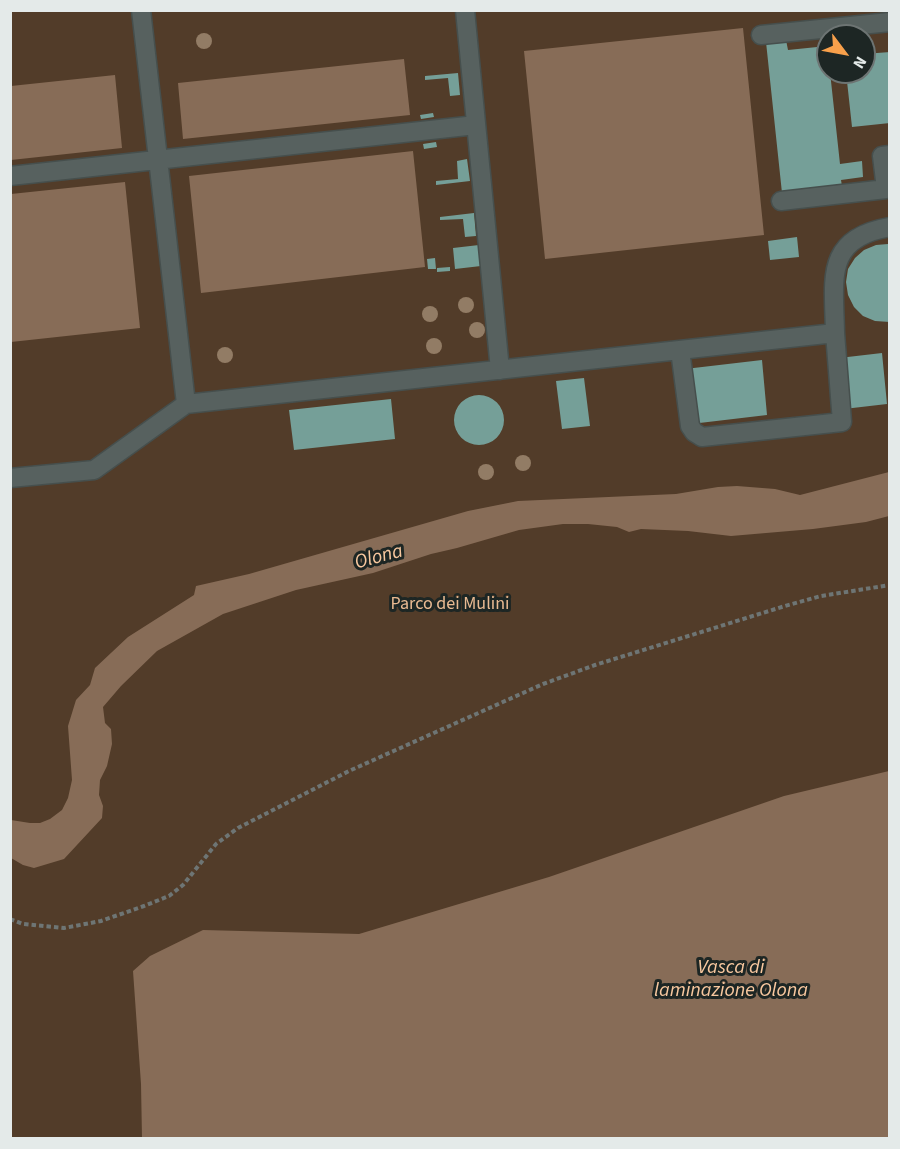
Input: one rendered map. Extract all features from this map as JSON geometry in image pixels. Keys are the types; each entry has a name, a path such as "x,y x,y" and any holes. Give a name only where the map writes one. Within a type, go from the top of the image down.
{"lane":[{"path":"141,10 186,404"},
{"path":"465,10 500,370"},
{"path":"761,35 890,22"},
{"path":"10,176 476,125"},
{"path":"781,201 886,189 882,156 890,155"},
{"path":"680,350 690,426 702,437 842,422 835,333 834,274 844,248 868,231 890,227"},
{"path":"10,478 94,470 186,404 835,333"}],"path":[{"path":"10,920 23,924 64,928 101,921 144,906 169,896 183,885 216,844 255,818 348,771 543,684 595,665 785,606 821,596 890,585"}],"green space":[{"name":"Parco dei Mulini","path":"10,11 889,11 889,1138 11,1138"}],"water":[{"path":"743,28 764,235 545,259 524,51"},
{"path":"404,59 410,115 183,139 178,83"},
{"path":"115,75 122,148 11,160 11,86"},
{"path":"413,151 425,267 201,293 189,176"},
{"path":"125,182 140,328 11,342 11,194"},
{"name":"Olona","path":"889,472 889,516 866,522 731,536 641,529 629,532 617,527 588,524 563,524 519,530 431,554 373,573 296,590 223,614 157,651 103,707 105,723 111,729 112,744 107,766 100,780 102,818 64,859 34,868 11,858 11,820 40,823 62,810 68,798 72,780 68,726 76,700 90,685 95,668 128,637 194,595 196,586 249,574 468,511 518,501 676,494 737,486 775,489 800,495"},
{"name":"Vasca di laminazione Olona","path":"889,771 889,1138 142,1138 141,1084 133,971 150,956 203,930 359,934 549,877 784,796"}],"building":[{"path":"786,40 788,50 816,47 816,84 831,84 840,164 862,161 863,177 841,180 842,186 782,193 766,42"},
{"path":"890,52 890,123 852,127 847,84 876,84 876,53"},
{"path":"458,73 460,95 450,96 448,78 425,80 425,76"},
{"path":"433,113 434,117 421,119 420,115"},
{"path":"436,142 437,147 424,149 423,144"},
{"path":"467,159 470,181 436,185 436,181 458,179 457,161"},
{"path":"474,213 476,236 465,237 463,219 440,220 440,217"},
{"path":"797,237 799,257 770,260 768,241"},
{"path":"888,244 890,322 875,321 863,316 854,307 848,295 846,282 848,269 864,250 876,245"},
{"path":"479,245 481,266 455,269 453,248"},
{"path":"435,258 436,269 428,269 427,259"},
{"path":"450,267 450,271 437,272 437,268"},
{"path":"882,353 887,404 844,409 839,358"},
{"path":"762,360 767,415 691,424 685,369"},
{"path":"584,378 590,426 562,429 556,381"},
{"path":"484,395 497,402 503,410 503,430 497,438 489,444 474,445 461,438 455,430 454,415 461,402 469,396"},
{"path":"391,399 395,439 294,450 289,410"}]}
